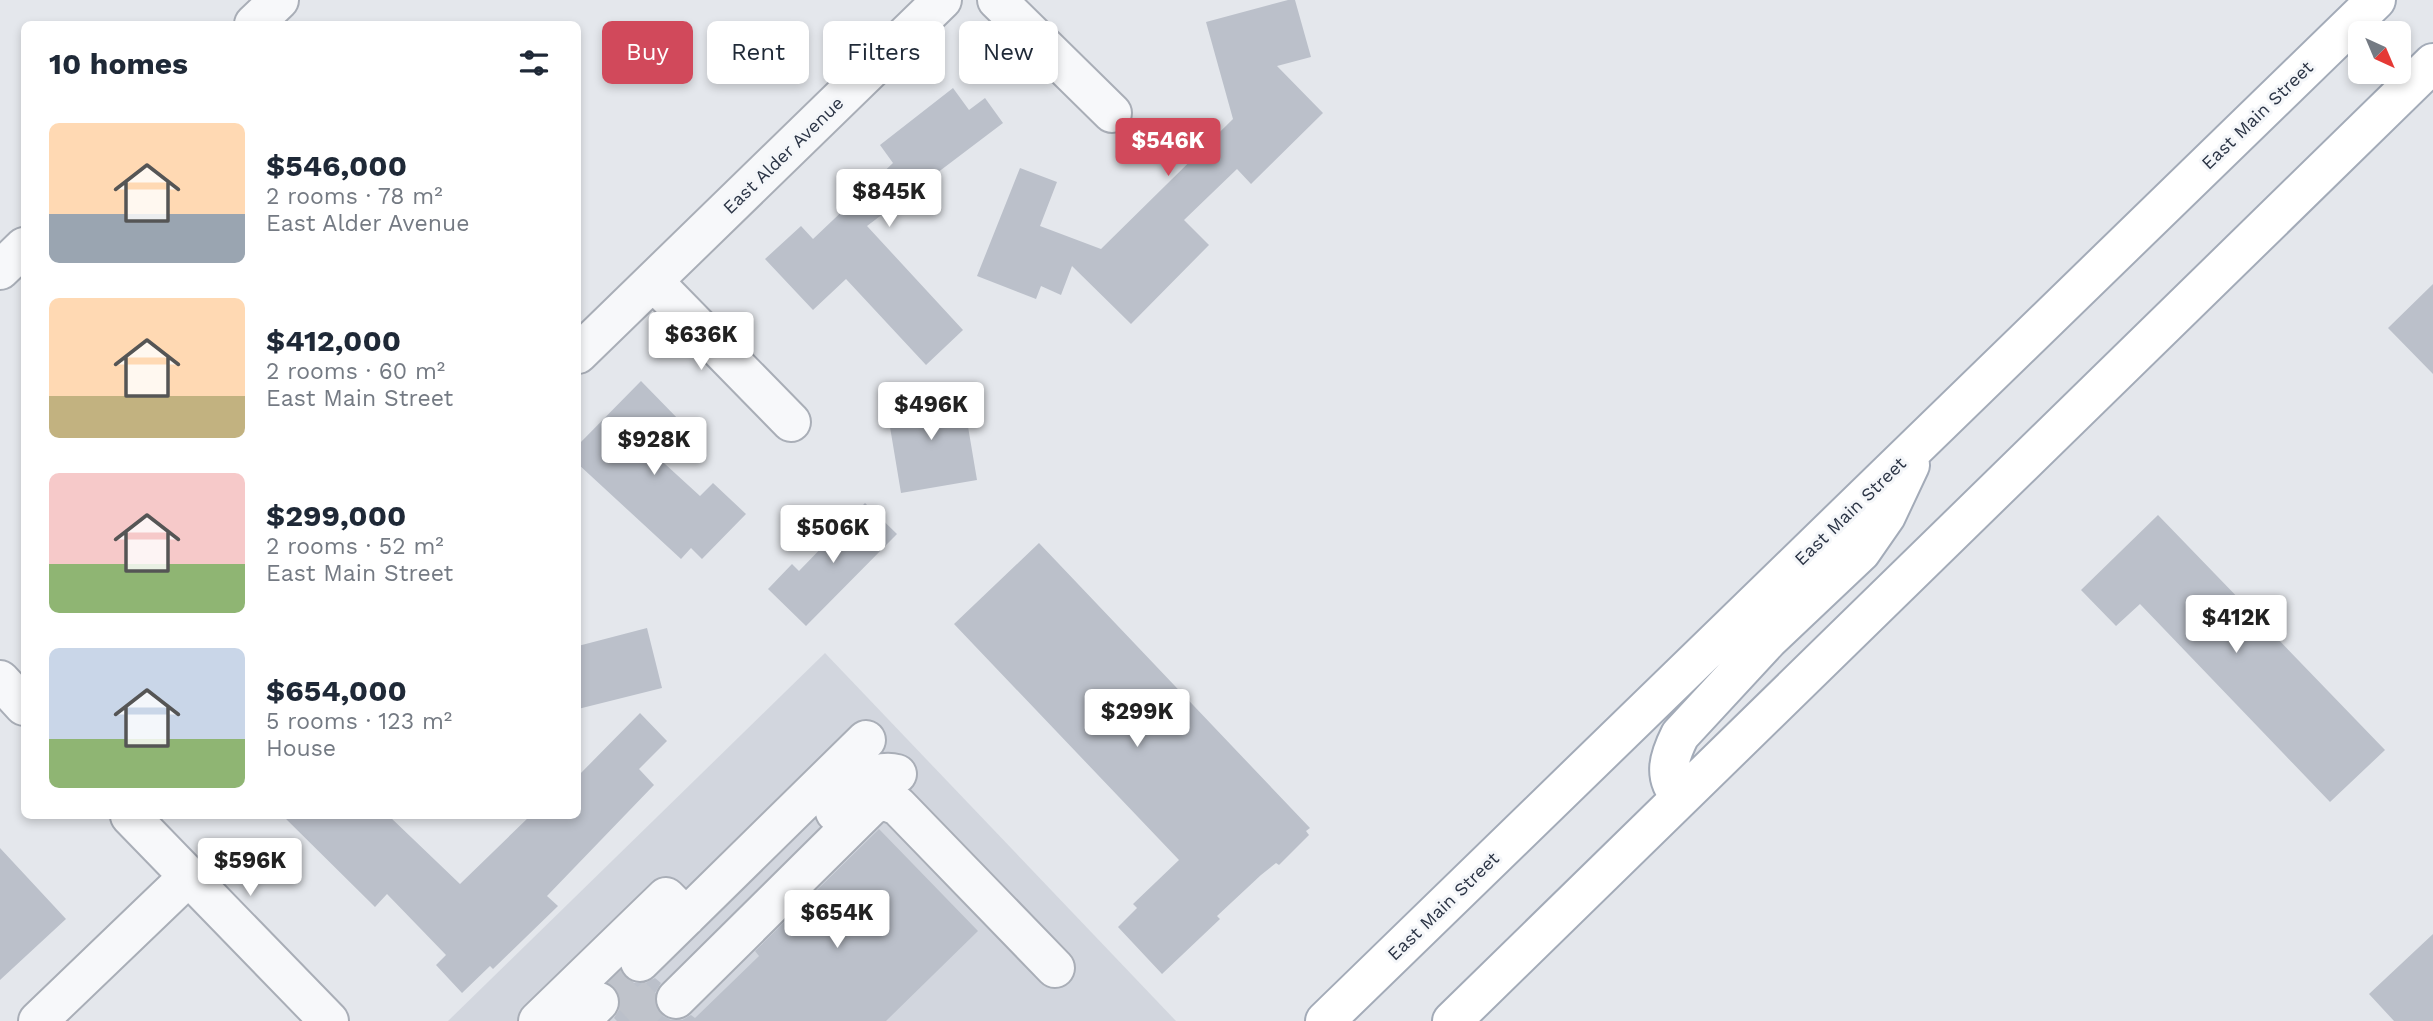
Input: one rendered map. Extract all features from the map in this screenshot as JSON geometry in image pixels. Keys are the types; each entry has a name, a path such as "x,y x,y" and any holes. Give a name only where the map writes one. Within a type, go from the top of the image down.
{"main road":[{"name":"East Main Street","path":"1325,1021 2375,0"},
{"path":"1452,1021 2433,63"},
{"path":"1681,797 1676,792 1668,769 1671,753 1680,735 1768,640 1861,552 1886,516 1922,441"}],"street":[{"path":"257,21 279,0"},
{"name":"East Alder Avenue","path":"581,352 942,0"},
{"path":"997,0 1112,113"},
{"path":"0,271 21,250"},
{"path":"653,281 791,422"},
{"path":"0,680 21,703"},
{"path":"658,981 686,918 866,740"},
{"path":"658,981 716,938 730,916 873,774 886,771 897,774"},
{"path":"658,981 872,806 883,800 898,806 1055,968"},
{"path":"133,819 329,1021"},
{"path":"38,1021 188,877"},
{"path":"538,1021 666,897 686,918"}],"shaded area":[{"path":"825,653 1176,1021 448,1021"}],"building":[{"path":"1295,0 1311,57 1277,66 1323,113 1251,184 1237,169 1184,220 1209,245 1131,324 1072,266 1061,295 1041,286 1036,299 977,276 1020,168 1057,182 1040,226 1101,249 1233,119 1206,22"},
{"path":"953,88 969,110 985,98 1003,123 867,226 963,330 926,365 846,279 813,310 765,259 801,226 813,239 893,163 880,145"},
{"path":"2433,284 2433,374 2388,328"},
{"path":"641,381 682,423 653,453 700,496 713,483 746,514 702,559 691,548 681,559 581,467 581,442"},
{"path":"962,391 977,480 901,493 886,403"},
{"path":"865,503 897,534 806,626 768,589 792,564 799,571"},
{"path":"2158,515 2385,750 2330,802 2140,604 2116,626 2081,590"},
{"path":"1039,543 1310,828 1306,831 1309,835 1279,865 1276,863 1261,875 1217,916 1220,919 1162,974 1118,927 1137,908 1133,904 1179,860 954,624"},
{"path":"647,628 662,688 581,708 581,645"},
{"path":"640,713 667,741 639,769 654,785 547,896 558,906 493,969 490,966 462,993 436,965 446,955 387,894 375,907 286,819 392,819 460,884 527,819 581,819 581,773"},
{"path":"879,829 978,931 886,1021 617,1021 614,1018 620,1008 620,997 615,987 609,983 621,971 634,983 645,983 655,978 661,983 655,993 655,1004 661,1015 671,1020 682,1020 691,1015 695,1018 759,956 755,951"},
{"path":"0,848 66,919 0,980"},
{"path":"2433,934 2433,1021 2394,1021 2369,994"}],"tunnel":[{"path":"599,1002 640,962"},
{"path":"630,1021 665,987"}]}
